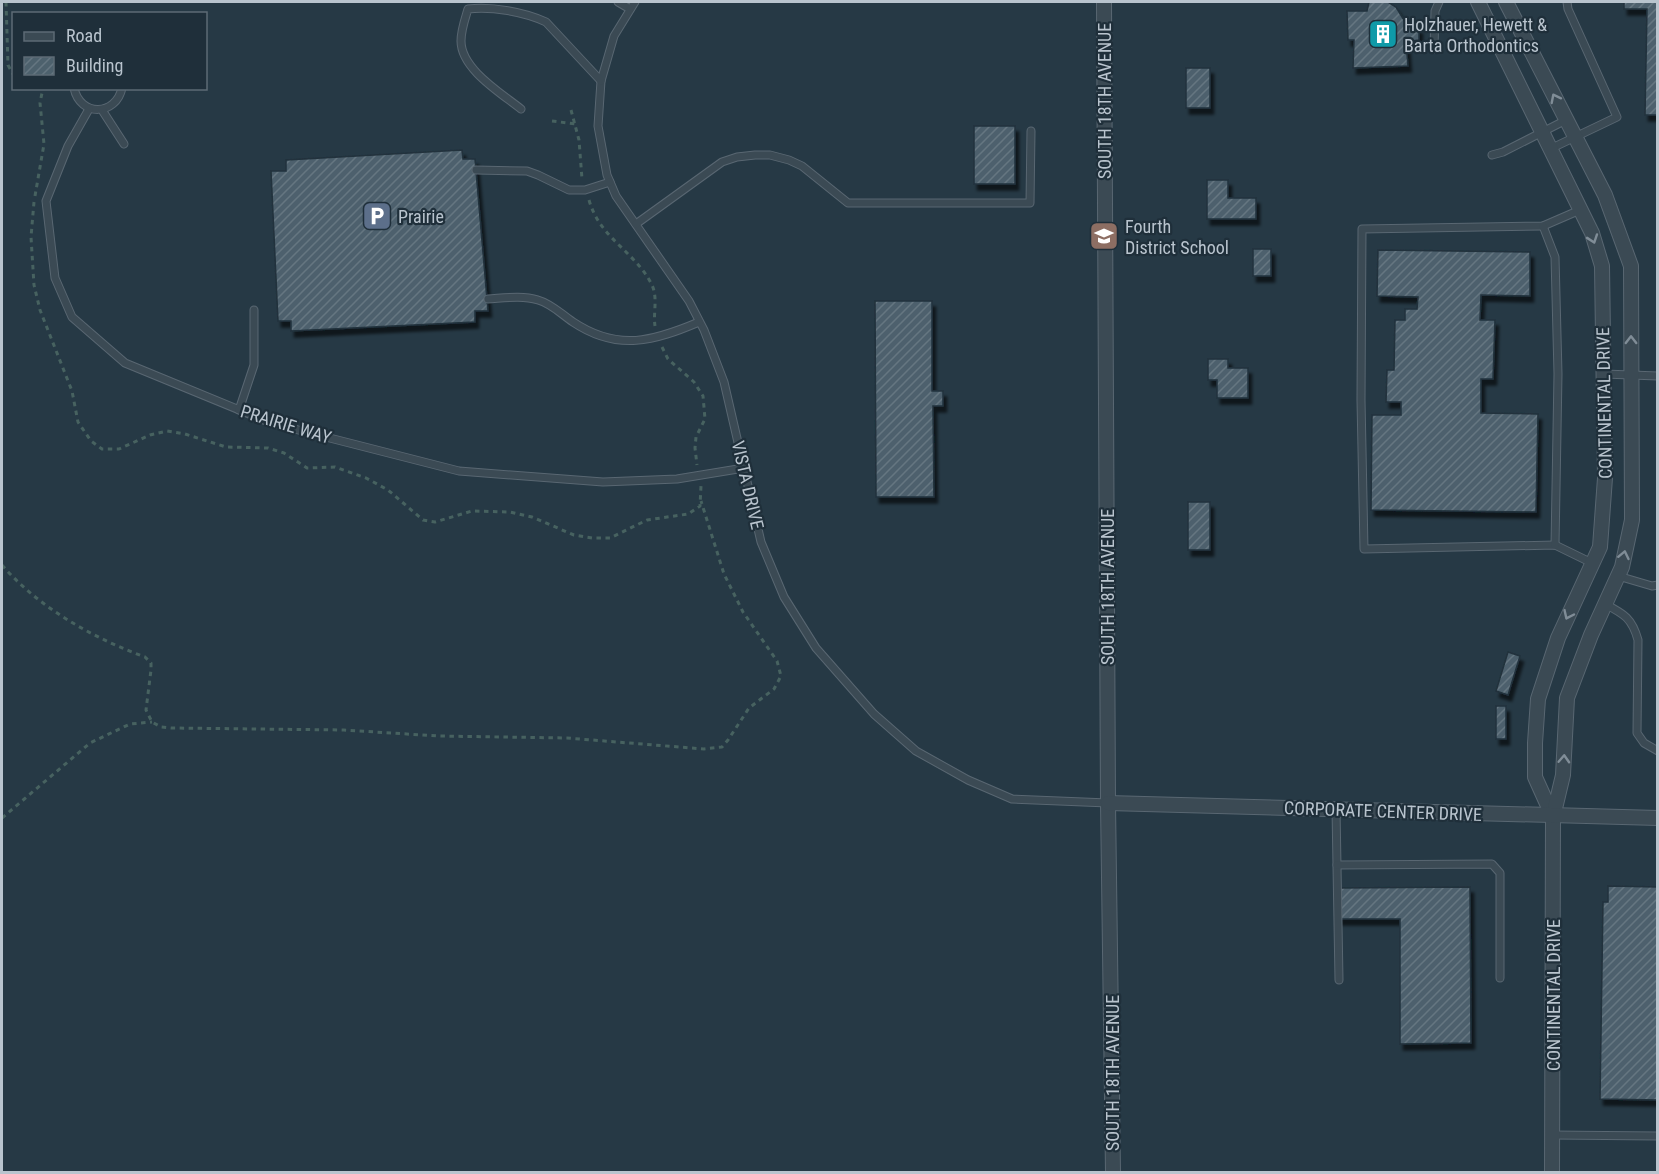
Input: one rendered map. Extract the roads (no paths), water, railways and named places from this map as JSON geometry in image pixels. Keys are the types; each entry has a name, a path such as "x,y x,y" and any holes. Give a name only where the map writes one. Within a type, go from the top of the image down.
{"street":[{"name":"SOUTH 18TH AVENUE","path":"1104,2 1108,803 1113,1173"},
{"name":"CONTINENTAL DRIVE","path":"1478,2 1592,233 1602,266 1605,478 1600,547 1558,638 1538,699 1535,777 1553,817"},
{"name":"CONTINENTAL DRIVE","path":"1506,2 1605,195 1631,266 1632,520 1622,567 1591,634 1567,698 1563,775 1553,817 1552,1173"},
{"name":"CORPORATE CENTER DRIVE","path":"1108,803 1553,817 1658,818"}],"lane":[{"path":"618,2 630,9"},
{"name":"VISTA DRIVE","path":"635,2 614,36 601,81 598,126 607,175 616,196 675,279 699,322 724,382 761,542 783,597 816,648 874,714 916,751 968,780 1012,799 1108,803"},
{"path":"1434,49 1434,11 1439,2"},
{"path":"1550,149 1617,117 1568,9 1567,2"},
{"path":"521,109 475,73 465,55 460,43 468,9 484,7 536,17 546,22 601,81"},
{"path":"75,90 77,99 89,109 102,110 113,105 119,99 122,90"},
{"name":"PRAIRIE WAY","path":"89,109 68,146 46,201 55,278 72,317 125,363 271,423 459,471 603,482 677,479 744,468"},
{"path":"102,110 124,144"},
{"path":"1492,155 1503,152 1566,120"},
{"path":"636,224 722,162 755,155 770,155 802,166 848,203 1030,203 1030,131"},
{"path":"476,170 527,171 569,190 585,190 610,182"},
{"path":"1580,210 1543,226 1362,229 1361,400 1364,549 1555,545 1592,563"},
{"path":"1543,226 1555,257 1558,374 1555,545"},
{"path":"488,299 523,297 536,299 549,304 589,331 602,337 621,341 638,341 658,337 699,322"},
{"path":"239,410 254,365 254,310"},
{"path":"1604,374 1658,376"},
{"path":"1618,576 1652,586 1658,585"},
{"path":"1605,604 1625,615 1635,627 1638,640 1637,733 1644,743 1658,751"},
{"path":"1336,809 1339,980"},
{"path":"1337,865 1492,864 1500,873 1500,978"},
{"path":"1552,1135 1658,1136"}],"place":[{"name":"Holzhauer, Hewett & Barta Orthodontics","path":"1383,34"},
{"name":"Prairie","path":"377,216"},
{"name":"Fourth District School","path":"1104,236"}]}
